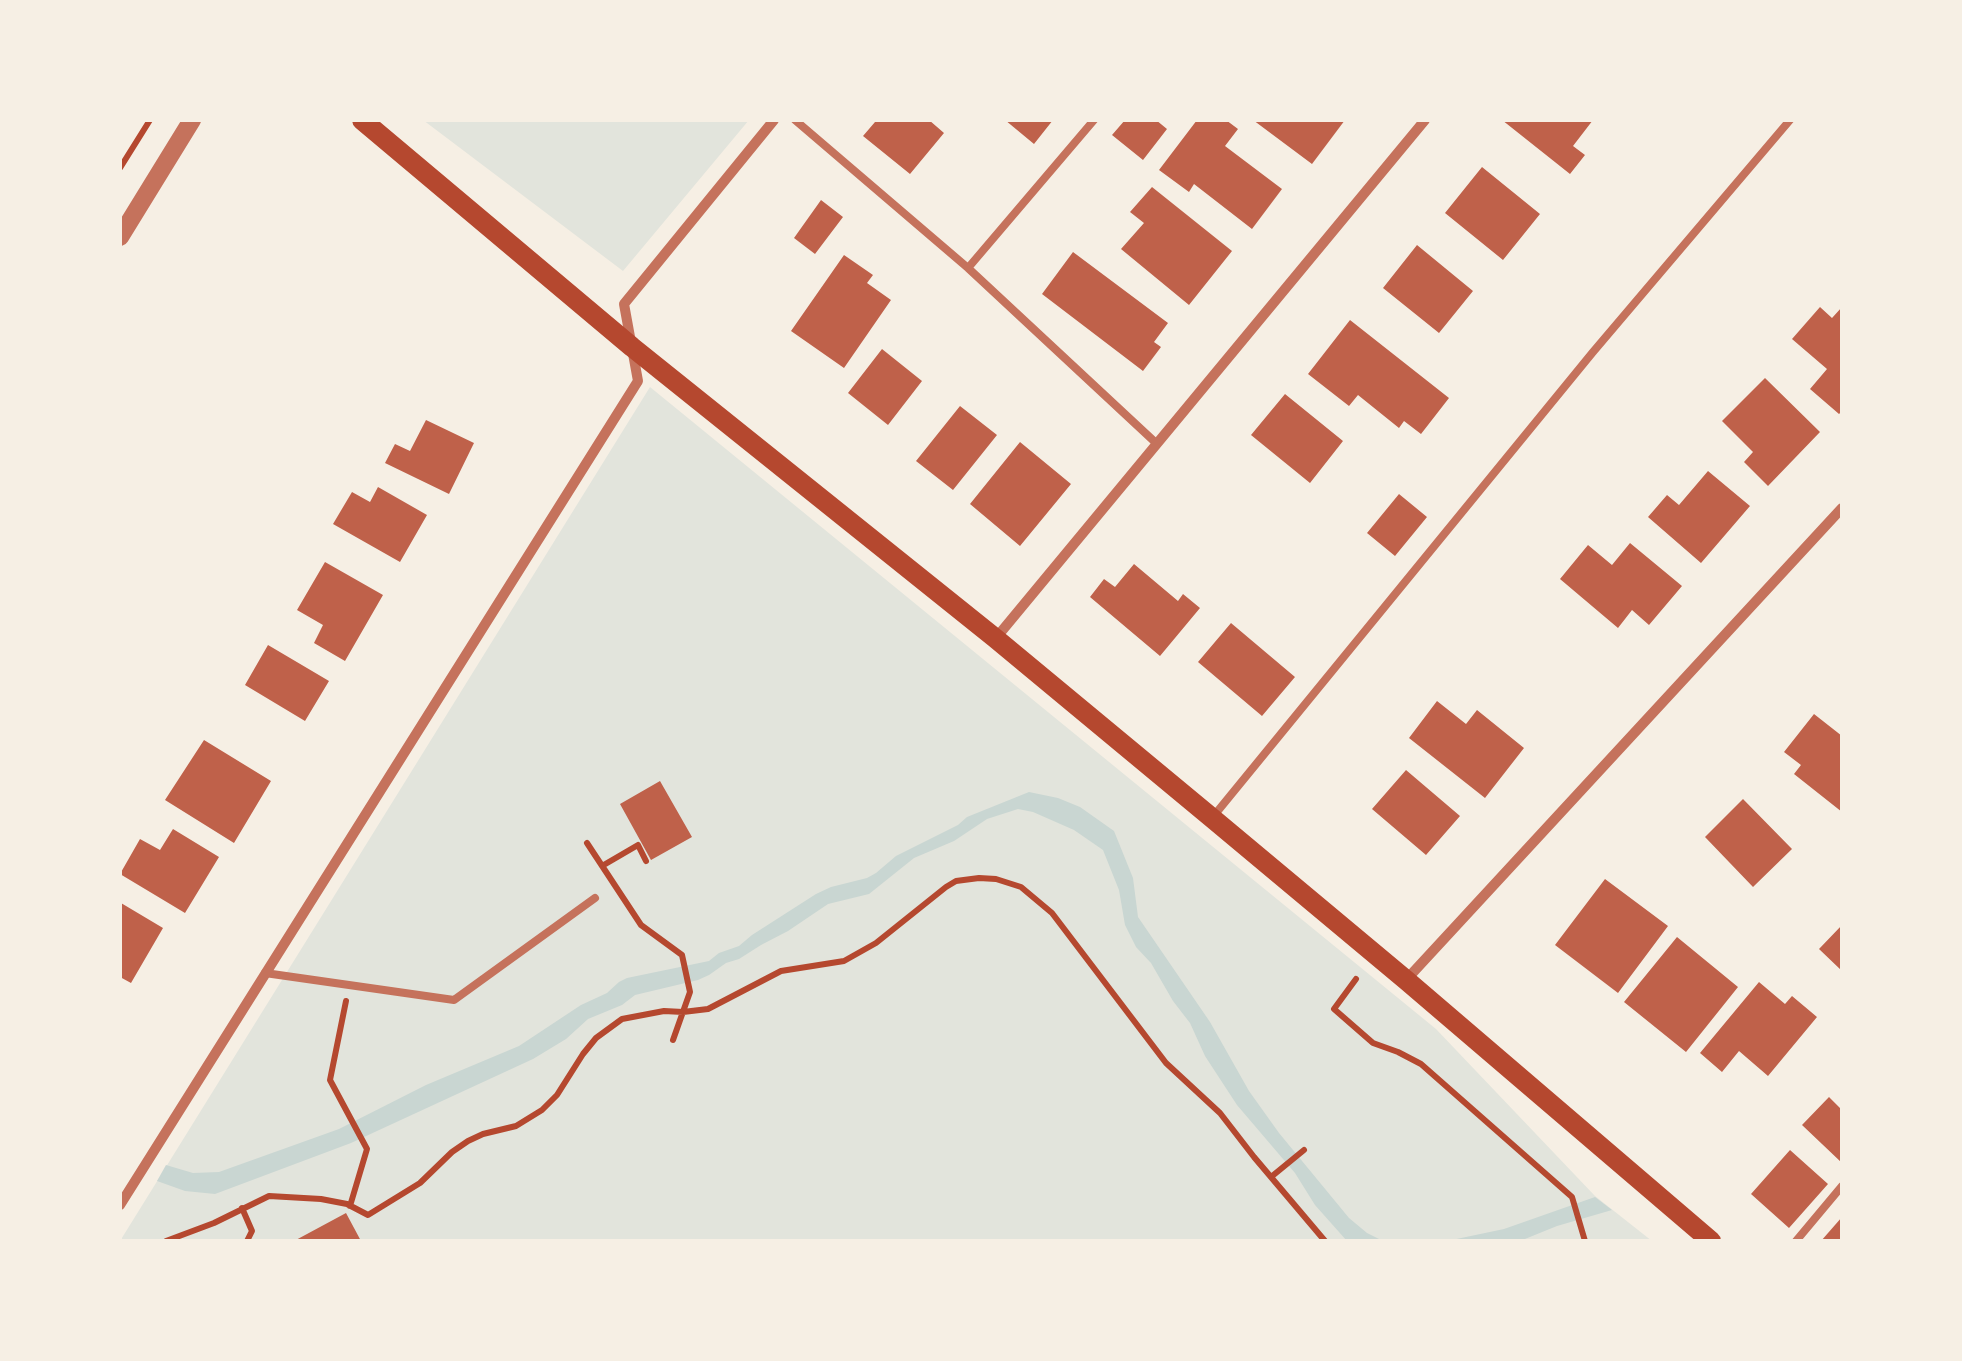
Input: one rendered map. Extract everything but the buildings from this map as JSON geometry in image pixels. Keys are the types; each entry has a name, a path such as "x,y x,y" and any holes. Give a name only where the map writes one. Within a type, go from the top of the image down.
{"main road":[{"path":"362,120 632,348 995,638 1212,818 1711,1241"}],"street":[{"path":"120,238 192,120"},
{"path":"120,1205 638,380 624,304 774,120"},
{"path":"995,638 1426,120"},
{"path":"1406,980 1842,508"}],"lane":[{"path":"795,120 968,268 1156,443"},
{"path":"968,268 1094,120"},
{"path":"1212,818 1593,352 1790,120"},
{"path":"265,973 454,1000 596,898"},
{"path":"1796,1241 1842,1186"}],"path":[{"path":"120,168 150,120"},
{"path":"587,843 641,926 682,955 690,992 674,1040"},
{"path":"602,866 638,844 646,861"},
{"path":"166,1241 214,1223 260,1198 321,1199 368,1215 420,1183 468,1142 530,1119 556,1095 596,1038 622,1019 664,1011 708,1009 781,972 844,961 876,943 956,881 979,878 1022,887 1052,913 1166,1063 1220,1112 1325,1241"},
{"path":"1356,978 1334,1009 1373,1043 1421,1064 1572,1198 1586,1241"},
{"path":"349,985 330,1080 368,1149 350,1206"},
{"path":"1270,1177 1304,1150"},
{"path":"242,1208 252,1231 247,1241"}],"shaded area":[{"path":"423,120 749,120 623,271"},
{"path":"650,387 1436,1029 1595,1196 1652,1241 120,1241"},
{"path":"1029,792 1080,807 1114,831 1133,878 1138,917 1210,1022 1249,1091 1349,1218 1383,1241 1347,1241 1237,1105 1205,1056 1190,1023 1136,947 1125,925 1119,890 1103,850 1074,830 1018,809 987,819 954,841 914,858 869,894 828,904 709,975 635,995 588,1019 566,1039 533,1059 351,1143 215,1194 185,1191 157,1181 166,1165 193,1173 219,1172 339,1129 426,1085 519,1046 627,978 709,961 739,946 816,894 867,878 896,856 967,817"},
{"path":"1595,1197 1612,1210 1520,1241 1447,1241 1504,1229"}]}
